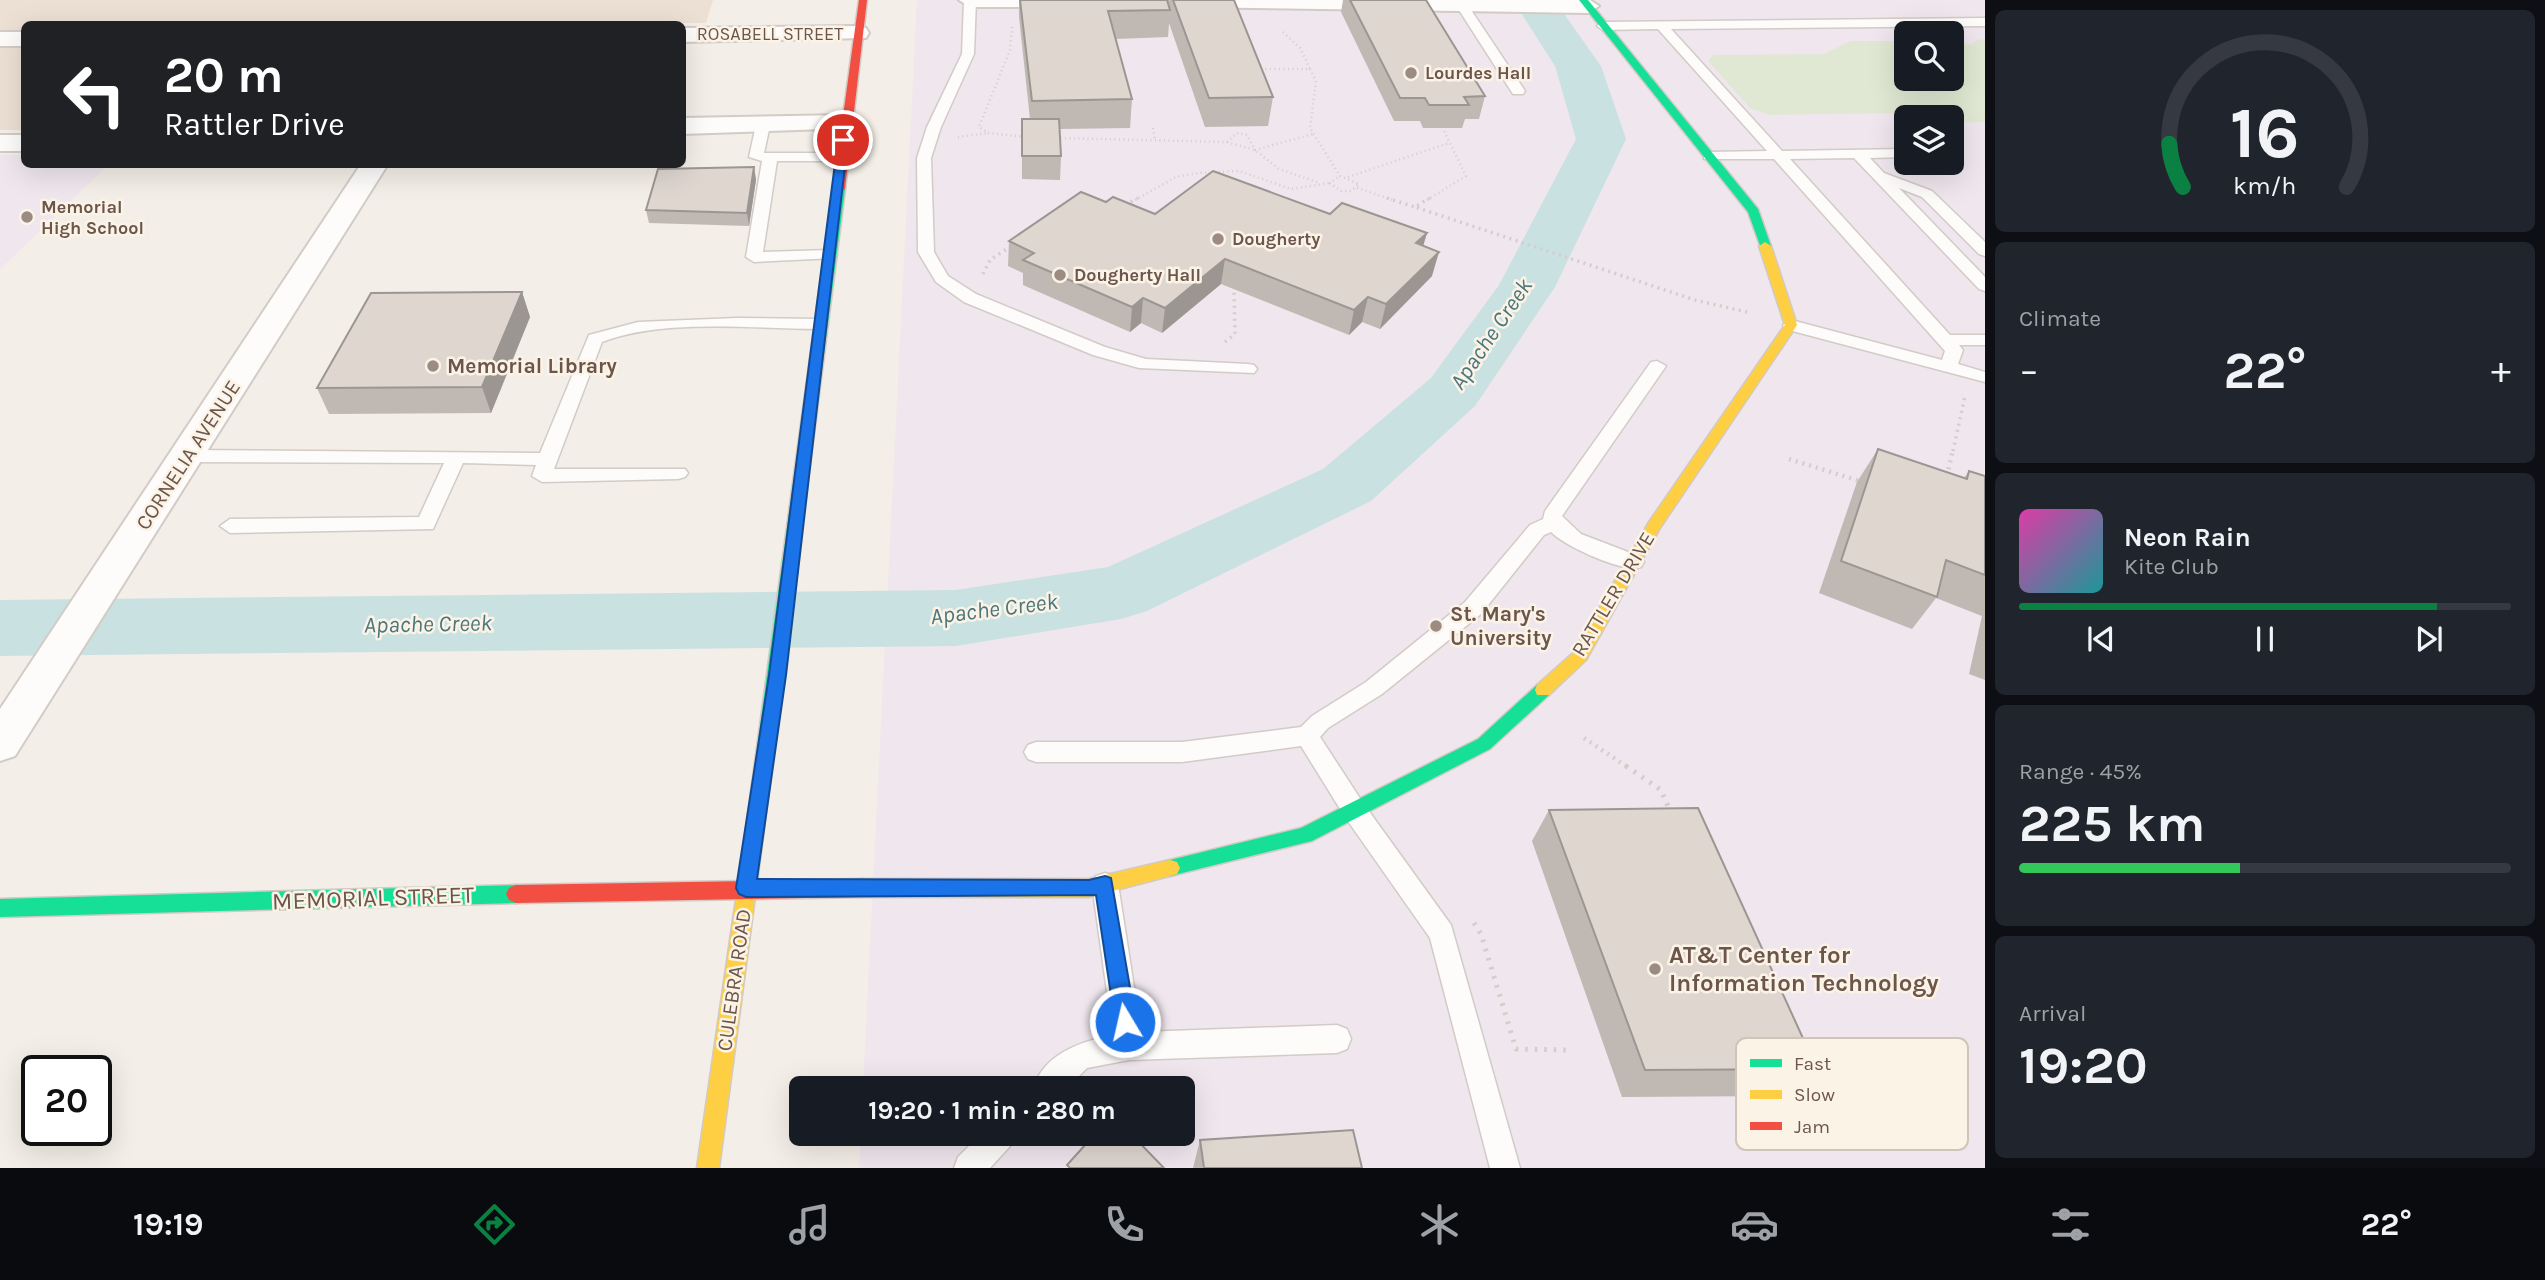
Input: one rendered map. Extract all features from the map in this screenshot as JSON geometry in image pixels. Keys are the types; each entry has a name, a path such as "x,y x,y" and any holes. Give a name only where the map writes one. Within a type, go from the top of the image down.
{"street":[{"name":"CULEBRA ROAD","path":"708,1168 777,675 845,123 863,0"},
{"path":"970,0 1087,0"},
{"path":"1156,0 1291,0 1463,7 1585,3 1754,211 1790,319"},
{"name":"ROSABELL STREET","path":"686,34 858,33"},
{"path":"0,39 21,39"},
{"path":"686,125 845,123"},
{"path":"0,143 21,143"},
{"name":"CORNELIA AVENUE","path":"0,744 372,168"},
{"name":"RATTLER DRIVE","path":"746,888 1089,888 1306,835 1484,744 1580,656 1654,526 1790,319"},
{"name":"MEMORIAL STREET","path":"0,908 746,888"}],"lane":[{"path":"970,0 968,54 934,127 924,158 926,252 942,279 970,298 1099,351 1145,364 1248,369"},
{"path":"1463,7 1518,91"},
{"path":"1603,26 1985,22"},
{"path":"1661,25 1954,350 1948,367"},
{"path":"763,125 756,157 841,157"},
{"path":"1709,156 1894,153"},
{"path":"1858,154 1985,286"},
{"path":"770,157 754,257 829,255"},
{"path":"1878,175 1927,194 1985,251"},
{"path":"1790,319 1985,377"},
{"path":"678,473 542,476 596,339 606,332 644,326 820,324"},
{"path":"1945,340 1985,340"},
{"path":"1634,562 1565,535 1553,522 1552,516 1657,366"},
{"path":"187,456 547,459"},
{"path":"230,526 426,524 456,457"},
{"path":"1036,752 1182,752 1307,736 1320,722 1374,688 1473,608 1537,530 1553,522"},
{"path":"1307,736 1354,810 1442,933 1505,1168"},
{"path":"1105,884 1129,1046"},
{"path":"1058,1076 1079,1056 1129,1046 1337,1040"},
{"path":"969,1168 990,1146"}],"path":[{"path":"1011,18 1010,50 979,127 988,133 1036,137"},
{"path":"1276,26 1300,48 1316,81 1310,128 1340,176"},
{"path":"1261,69 1310,69"},
{"path":"1153,128 1155,140"},
{"path":"1415,207 1466,176 1444,131"},
{"path":"1227,142 1237,133 1247,135 1255,150"},
{"path":"1255,150 1313,134"},
{"path":"1048,138 1227,142 1255,150 1279,169 1318,182 1330,183 1341,191 1357,188 1695,300 1790,319"},
{"path":"1348,177 1449,143"},
{"path":"1119,206 1132,204 1176,177 1198,173 1239,171 1291,189 1318,182"},
{"path":"1330,183 1340,176 1348,177 1355,180 1357,188"},
{"path":"984,280 982,273 990,260 1017,242"},
{"path":"1218,347 1235,334 1234,290"},
{"path":"1946,481 1966,392"},
{"path":"1789,458 1865,483"},
{"path":"1584,737 1661,790 1677,825"}],"shaded area":[{"path":"0,0 713,0 706,23 21,21 21,130 0,130"},
{"name":"St. Mary's University","path":"917,0 1985,0 1985,1168 859,1168 860,1146 1195,1146 1195,1076 864,1076"},
{"name":"Memorial High School","path":"0,155 21,155 21,168 105,168 0,269"}],"green space":[{"path":"1985,39 1985,122 1964,123 1964,105 1894,105 1894,113 1769,115 1750,108 1708,61 1713,55 1824,54 1851,41 1894,41 1894,91 1964,91 1964,43 1971,45 1977,40"}],"building":[{"path":"1020,0 1167,0 1170,10 1108,11 1132,99 1032,101"},
{"path":"1173,0 1234,0 1273,97 1209,98"},
{"name":"Lourdes Hall","path":"1350,0 1426,0 1485,96 1464,97 1469,105 1429,105 1425,98 1400,98"},
{"path":"1022,119 1059,119 1061,156 1022,156"},
{"path":"754,167 747,213 646,210 658,169"},
{"path":"1213,171 1330,214 1342,203 1427,233 1416,243 1439,252 1386,304 1368,297 1354,310 1225,259 1165,308 1143,298 1132,307 1023,260 1034,253 1009,241 1081,192 1106,202 1113,197 1155,214"},
{"name":"Memorial Library","path":"522,292 482,387 317,388 371,293"},
{"path":"1878,449 1967,479 1969,471 1985,476 1985,575 1946,560 1937,597 1841,561"},
{"name":"AT&T Center for Information Technology","path":"1698,808 1803,1038 1736,1038 1736,1069 1645,1070 1549,810"},
{"path":"1353,1130 1362,1168 1204,1168 1200,1140"},
{"path":"1084,1146 1143,1146 1164,1168 1070,1168 1067,1165"}],"waterway":[{"name":"Apache Creek","path":"0,628 956,618 1121,592 1347,485 1453,392 1526,287 1601,139 1578,66 1542,13"}],"traffic: fast":[{"path":"1583,0 1754,211 1765,246"},
{"path":"752,851 839,189"},
{"path":"1170,868 1305,835 1484,744 1543,690"},
{"path":"0,908 516,894"}],"traffic: slow":[{"path":"1543,690 1580,656 1654,526 1791,325 1765,246"},
{"path":"708,1168 752,851"},
{"path":"862,888 1089,888 1170,868"}],"traffic: jam":[{"path":"839,189 863,0"},
{"path":"516,894 862,888"}],"place":[{"name":"Lourdes Hall","path":"1411,73"},
{"name":"Memorial High School","path":"27,217"},
{"name":"Dougherty","path":"1218,239"},
{"name":"Dougherty Hall","path":"1060,275"},
{"name":"Memorial Library","path":"433,366"},
{"name":"St. Mary's University","path":"1436,626"},
{"name":"AT&T Center for Information Technology","path":"1655,969"}],"route":[{"path":"843,140 777,675 746,888 1089,888 1105,884 1125,1022"}]}
